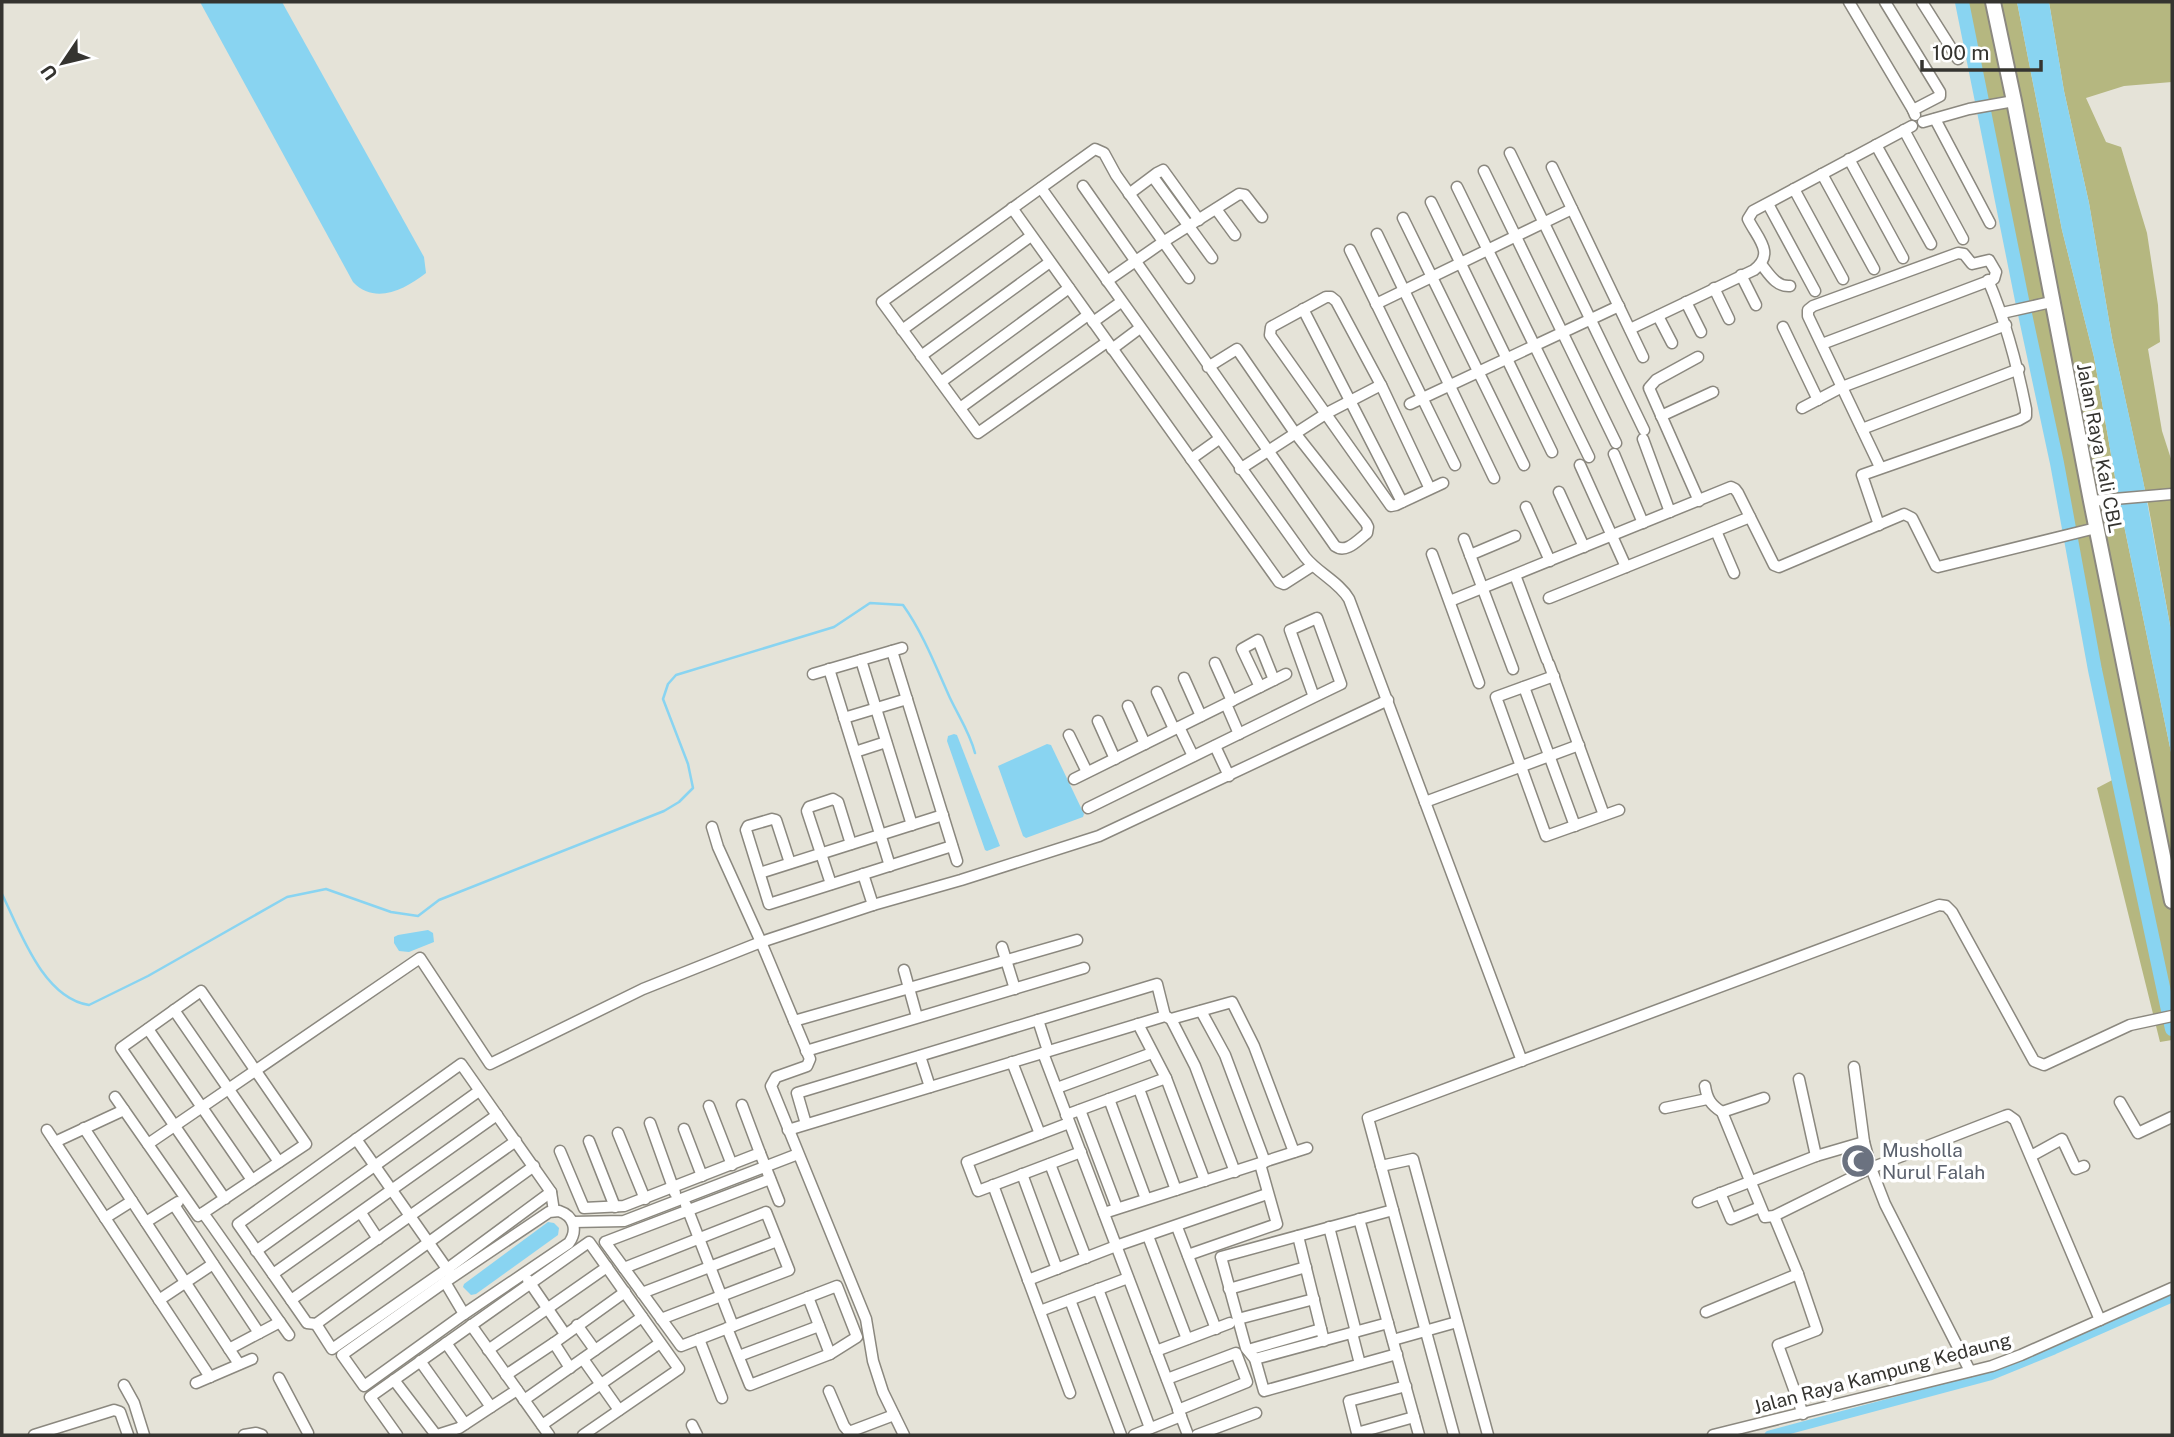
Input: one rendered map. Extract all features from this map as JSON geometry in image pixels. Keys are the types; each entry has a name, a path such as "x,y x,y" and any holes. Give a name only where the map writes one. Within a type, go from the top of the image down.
{"main road":[{"name":"Jalan Raya Kali CBL","path":"1993,2 2172,901"}],"street":[{"path":"1849,2 1913,121 1963,239"},
{"path":"1630,329 1761,264 1765,250 1748,219 1753,211 1876,145 1913,121 1940,96 1885,2"},
{"path":"1922,2 1958,59"},
{"path":"1913,121 1935,119 1969,109 2014,101"},
{"path":"1935,119 1990,223"},
{"path":"1876,145 1930,244"},
{"path":"1140,328 978,433 882,302 1095,149 1104,153 1116,175 1189,278"},
{"path":"1510,153 1643,435 1670,512"},
{"path":"1849,159 1903,258"},
{"path":"1552,167 1643,357"},
{"path":"1484,171 1615,449 1643,523"},
{"path":"1822,174 1874,269"},
{"path":"1129,194 1153,177 1194,223 1212,258"},
{"path":"1083,186 1208,367 1335,546 1339,550 1345,549 1367,533 1368,527 1295,433 1237,349 1208,367"},
{"path":"1457,187 1589,457"},
{"path":"1041,188 1312,566 1340,588 1349,599 1522,1061"},
{"path":"1794,189 1843,279"},
{"path":"1107,281 1163,242 1242,194 1262,217"},
{"path":"1431,202 1552,452"},
{"path":"1768,204 1815,291"},
{"path":"1012,208 1279,582 1289,582 1312,566"},
{"path":"1216,209 1235,235"},
{"path":"1376,304 1572,209"},
{"path":"1403,218 1524,465"},
{"path":"1377,234 1494,478"},
{"path":"902,330 1031,236"},
{"path":"1350,250 1455,465"},
{"path":"1822,344 1995,278 1997,272 1990,260 1972,264 1964,254 1958,253 1813,306 1808,313 1822,344 1842,387 1880,467"},
{"path":"922,356 1050,262"},
{"path":"1761,264 1778,284 1790,286"},
{"path":"1741,275 1756,305"},
{"path":"1879,525 1861,476 2026,416 2018,369 2006,325 1988,280"},
{"path":"941,382 1069,288"},
{"path":"1714,288 1729,319"},
{"path":"1430,489 1381,385 1336,302 1331,297 1326,297 1274,324 1269,330 1270,335 1389,503 1393,506 1402,502 1443,483"},
{"path":"960,408 1091,319 1121,302"},
{"path":"1686,302 1701,332"},
{"path":"2002,313 2051,302"},
{"path":"1410,404 1619,306"},
{"path":"1303,309 1402,502"},
{"path":"1657,316 1672,343"},
{"path":"1802,408 1842,387 2006,325"},
{"path":"1783,327 1818,400"},
{"path":"1698,357 1650,386 1699,501"},
{"path":"1862,429 2018,369"},
{"path":"1240,469 1326,413 1381,385"},
{"path":"1661,416 1713,392"},
{"path":"1191,459 1219,439"},
{"path":"1580,465 1626,567"},
{"path":"1450,601 1731,487 1735,489 1774,565 1779,567 1904,514 1912,518 1938,567 2096,528"},
{"path":"1559,492 1584,547"},
{"path":"2091,501 2172,494"},
{"path":"1526,507 1550,561"},
{"path":"1549,598 1750,517"},
{"path":"1716,531 1734,573"},
{"path":"1470,555 1515,536"},
{"path":"1464,539 1513,669"},
{"path":"1432,554 1479,683"},
{"path":"1515,575 1604,815"},
{"path":"1088,808 1314,698 1341,684 1318,618 1290,630 1314,698"},
{"path":"1260,687 1242,649 1258,640 1274,681"},
{"path":"813,674 897,649 907,699 957,861"},
{"path":"861,660 912,825"},
{"path":"1215,663 1239,734"},
{"path":"829,669 890,866"},
{"path":"1074,779 1286,674"},
{"path":"1554,676 1496,697 1546,836 1619,810"},
{"path":"1184,678 1201,716"},
{"path":"1524,687 1575,825"},
{"path":"1157,692 1193,756"},
{"path":"844,718 907,699"},
{"path":"148,1144 420,958 490,1065 643,989 761,942 1099,836 1388,700"},
{"path":"1128,706 1145,744"},
{"path":"1098,721 1115,759"},
{"path":"1069,735 1087,772"},
{"path":"855,752 886,742"},
{"path":"1425,802 1579,745"},
{"path":"1215,746 1229,776"},
{"path":"831,884 807,811 809,807 833,799 838,802 851,844"},
{"path":"760,873 943,815"},
{"path":"790,863 776,821 772,819 748,826 746,830 769,904 952,846"},
{"path":"712,827 718,847 810,1059 808,1065 776,1077 771,1086 866,1319 870,1350 883,1392 904,1435"},
{"path":"863,874 873,905"},
{"path":"1454,1435 1368,1118 1939,905 1946,906 1952,912 2034,1061 2040,1065 2130,1024 2172,1016"},
{"path":"794,1021 1077,940"},
{"path":"1002,947 1015,989"},
{"path":"806,1051 1084,968"},
{"path":"904,970 917,1017"},
{"path":"806,1124 797,1093 1157,984 1168,1017 1195,1066 1235,1172"},
{"path":"115,1097 198,1216 225,1199 306,1144 201,991 121,1048 225,1199"},
{"path":"788,1130 1138,1024 1232,1002 1254,1045 1294,1152"},
{"path":"174,1010 279,1162"},
{"path":"1188,1255 1277,1224 1267,1194 1262,1163 1225,1055 1201,1011"},
{"path":"1038,1020 1056,1088 1188,1435"},
{"path":"1138,1024 1166,1079 1205,1181"},
{"path":"148,1029 253,1180"},
{"path":"1056,1088 1152,1054"},
{"path":"920,1056 929,1087"},
{"path":"1012,1062 1040,1134"},
{"path":"534,1166 316,1324 307,1323 238,1224 461,1064 534,1166 551,1192 554,1211"},
{"path":"1854,1067 1864,1142 1871,1168 1885,1204 1970,1371"},
{"path":"1080,1152 978,1191 967,1162 1040,1134 1080,1110 1166,1079"},
{"path":"1799,1080 1816,1156"},
{"path":"1705,1086 1707,1098 1722,1112 1765,1217 1774,1216 1871,1168 2005,1115 2015,1120 2100,1320"},
{"path":"1139,1088 1175,1190"},
{"path":"256,1251 479,1091"},
{"path":"1665,1108 1707,1098"},
{"path":"1722,1112 1764,1098"},
{"path":"1109,1100 1146,1199"},
{"path":"2120,1102 2138,1133 2172,1117"},
{"path":"742,1105 779,1201"},
{"path":"709,1106 732,1165"},
{"path":"55,1142 124,1110"},
{"path":"1080,1110 1117,1208"},
{"path":"273,1274 498,1115"},
{"path":"650,1123 673,1188 688,1209 722,1296 730,1327 738,1356 750,1385 830,1354 857,1338 837,1286 808,1297 730,1327 681,1346 605,1242 688,1209 770,1179"},
{"path":"85,1128 239,1364"},
{"path":"684,1129 702,1176"},
{"path":"47,1130 210,1377"},
{"path":"618,1133 645,1199"},
{"path":"356,1139 428,1242 448,1276 464,1314"},
{"path":"2031,1156 2062,1139 2076,1169 2084,1166"},
{"path":"291,1300 516,1141"},
{"path":"589,1141 615,1208"},
{"path":"1698,1202 1816,1156 1864,1142"},
{"path":"1104,1213 1307,1148"},
{"path":"560,1150 584,1208 615,1208 645,1199 760,1153"},
{"path":"573,1222 624,1222 798,1154"},
{"path":"1381,1166 1413,1159 1488,1435"},
{"path":"1050,1164 1086,1258"},
{"path":"1022,1174 1057,1269"},
{"path":"993,1185 1070,1393"},
{"path":"551,1192 448,1276 342,1355 363,1387 464,1314 589,1242 679,1369 583,1435"},
{"path":"1720,1193 1731,1219 1760,1207"},
{"path":"1028,1280 1116,1246 1267,1194"},
{"path":"146,1222 186,1198"},
{"path":"105,1218 132,1201"},
{"path":"174,1205 259,1334"},
{"path":"1393,1210 1221,1257 1234,1321 1255,1359 1264,1391 1397,1354"},
{"path":"316,1324 332,1349 550,1212 563,1212 573,1222 575,1231 569,1243 471,1325 370,1397 397,1435"},
{"path":"624,1268 766,1212 789,1270 661,1319"},
{"path":"202,1213 289,1335"},
{"path":"361,1213 378,1239"},
{"path":"1774,1216 1798,1274 1816,1330 1778,1345 1803,1413"},
{"path":"1359,1219 1419,1435"},
{"path":"1177,1227 1216,1329"},
{"path":"1329,1227 1360,1364"},
{"path":"1148,1236 1187,1339"},
{"path":"1298,1236 1324,1341"},
{"path":"642,1293 777,1241"},
{"path":"159,1300 213,1264"},
{"path":"488,1350 607,1267"},
{"path":"1229,1289 1306,1267"},
{"path":"1706,1312 1798,1274"},
{"path":"527,1278 565,1334"},
{"path":"1040,1311 1128,1278"},
{"name":"Jalan Raya Kampung Kedaung","path":"1713,1435 1970,1371 2021,1355 2172,1288"},
{"path":"1098,1289 1150,1429"},
{"path":"506,1375 625,1292"},
{"path":"808,1297 830,1354"},
{"path":"1156,1351 1234,1321 1314,1299"},
{"path":"1070,1300 1121,1435"},
{"path":"524,1400 642,1317"},
{"path":"229,1349 280,1322"},
{"path":"1393,1340 1457,1322"},
{"path":"1255,1359 1388,1324"},
{"path":"471,1325 549,1435"},
{"path":"577,1325 595,1350"},
{"path":"738,1356 819,1325"},
{"path":"1248,1350 1321,1329"},
{"path":"699,1339 722,1398"},
{"path":"446,1343 491,1407"},
{"path":"554,1343 570,1368"},
{"path":"542,1425 660,1343"},
{"path":"1133,1435 1247,1382 1236,1353 1167,1379"},
{"path":"196,1384 252,1359"},
{"path":"583,1359 619,1410"},
{"path":"420,1361 465,1424"},
{"path":"279,1378 307,1434"},
{"path":"394,1380 437,1435 465,1424 517,1390"},
{"path":"124,1385 134,1403 144,1435"},
{"path":"1406,1386 1349,1401 1357,1433 1414,1417"},
{"path":"828,1391 849,1432 894,1415"},
{"path":"34,1435 114,1410 120,1412 128,1435"},
{"path":"1196,1435 1256,1413"},
{"path":"692,1425 697,1435"},
{"path":"244,1435 262,1435"}],"green space":[{"path":"1966,2 2017,2 2062,230 2094,357 2120,506 2172,757 2172,1040 2160,1042 2097,788 2120,776"},
{"path":"2049,2 2172,2 2172,82 2124,86 2086,98 2106,142 2121,147 2147,233 2158,305 2160,342 2148,349 2162,431 2172,462 2172,636 2148,504 2112,338 2089,203 2064,91"}],"water":[{"path":"200,2 282,2 424,257 426,273 408,285 380,294 362,289 353,282"},
{"path":"2017,2 2049,2 2064,91 2089,203 2112,338 2143,480 2172,636 2172,757 2120,506 2094,357 2062,230"},
{"path":"957,735 1000,846 987,851 947,741 948,736"},
{"path":"1047,744 1051,745 1084,814 1083,817 1026,838 998,766"},
{"path":"428,930 433,933 434,942 409,952 399,951 394,943 394,937 398,935"},
{"path":"548,1222 559,1228 558,1235 476,1294 471,1295 463,1287 464,1284"}],"waterway":[{"path":"1962,2 2057,463 2095,670 2172,1029"},
{"path":"2,894 25,944 46,977 73,1000 89,1005 148,976 287,897 326,889 391,912 418,916 439,900 664,811 679,802 693,788 688,764 663,699 668,684 676,675 834,627 870,603 903,605 929,650 975,753"},
{"path":"1769,1435 1990,1376 2172,1298"}],"place":[{"name":"Musholla Nurul Falah","path":"1858,1161"}]}
